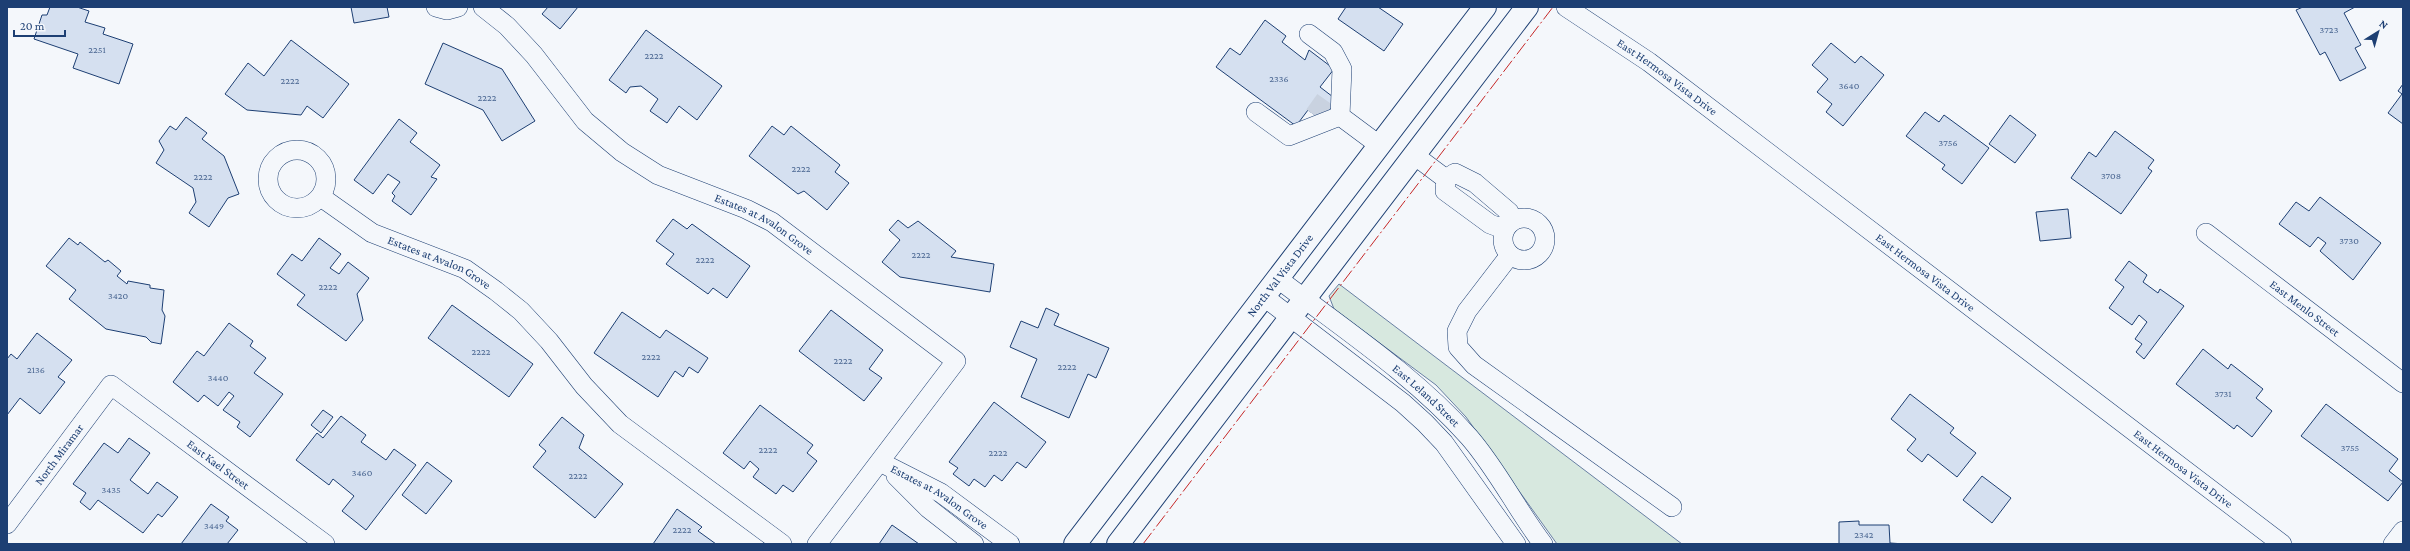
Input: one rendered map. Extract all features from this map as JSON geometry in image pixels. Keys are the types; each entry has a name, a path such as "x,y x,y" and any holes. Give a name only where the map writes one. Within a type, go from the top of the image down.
{"main road":[{"name":"North Val Vista Drive","path":"1075,544 1485,7"},
{"path":"1118,544 1527,7"}],"street":[{"path":"436,7 447,10 458,7"},
{"name":"Estates at Avalon Grove","path":"483,7 507,26 534,56 585,121 622,152 658,175 746,209 772,222 956,361 817,544"},
{"name":"East Hermosa Vista Drive","path":"1566,7 1656,67 2282,544"},
{"path":"1309,34 1332,52 1342,68 1335,93 1340,116 1379,145"},
{"path":"1256,112 1289,136 1312,121 1340,116"},
{"path":"1414,154 1446,179 1445,191 1490,224 1498,227 1509,224 1518,218 1533,219 1539,223 1546,236 1543,249 1533,259 1519,260 1510,255 1504,247 1502,240 1503,233 1509,224"},
{"name":"Estates at Avalon Grove","path":"321,197 372,233 465,269 496,291 521,311 549,341 584,386 620,424 782,544"},
{"name":"East Menlo Street","path":"2206,233 2403,383"},
{"path":"1510,255 1467,311 1457,331 1458,347 1474,365 1672,507"},
{"name":"East Leland Street","path":"1277,278 1413,382 1444,410 1470,438 1543,544"},
{"name":"East Leland Street","path":"1263,296 1403,403 1434,433 1444,443 1516,544"},
{"name":"North Miramar","path":"7,524 111,385"},
{"name":"East Kael Street","path":"111,385 325,544"},
{"name":"Estates at Avalon Grove","path":"880,462 941,493 999,541"},
{"name":"Estates at Avalon Grove","path":"880,462 928,508 974,544"},
{"path":"2393,544 2403,531"}],"shaded area":[{"path":"1339,284 1682,544 1557,544 1466,417 1436,385 1334,309 1329,296"}],"building":[{"path":"50,7 77,7 89,11 85,22 105,28 103,34 133,44 119,84 73,68 78,54 34,39 42,15 47,15"},
{"path":"351,7 387,7 389,17 354,23"},
{"path":"548,7 578,7 560,29 542,14"},
{"path":"1346,7 1378,7 1403,24 1384,51 1338,19"},
{"path":"2303,7 2355,7 2344,13 2361,45 2355,48 2366,68 2340,81 2325,52 2320,55 2296,10"},
{"path":"1265,20 1286,36 1282,42 1305,60 1309,50 1334,69 1320,87 1337,100 1322,120 1308,110 1296,126 1216,67 1230,48 1240,55"},
{"path":"646,30 722,86 697,120 679,106 667,123 650,111 658,99 641,86 630,87 626,93 609,80"},
{"path":"291,40 349,84 323,118 307,106 301,115 247,110 225,94 248,63 264,76"},
{"path":"443,43 502,69 535,121 502,141 483,110 425,84"},
{"path":"1831,43 1855,63 1861,56 1884,75 1843,126 1826,112 1832,104 1817,92 1828,79 1812,65"},
{"path":"2403,84 2403,124 2388,113 2402,94 2398,91"},
{"path":"1925,112 1939,122 1944,115 1989,148 1962,184 1942,169 1945,165 1906,136"},
{"path":"2010,115 2036,135 2015,163 1989,144"},
{"path":"186,117 207,133 202,139 224,156 239,194 228,198 209,227 189,213 196,202 193,188 156,163 164,150 159,141 170,126 176,130"},
{"path":"399,119 417,133 410,142 440,165 431,177 437,179 411,215 392,201 395,196 392,193 400,182 388,174 373,194 354,180"},
{"path":"772,126 784,135 791,126 840,165 835,172 849,183 827,210 804,191 798,194 749,156"},
{"path":"2115,131 2154,160 2148,168 2152,171 2121,214 2071,178 2089,152 2096,157"},
{"path":"2320,197 2381,243 2353,280 2320,251 2326,243 2318,237 2310,247 2279,224 2296,202 2309,211"},
{"path":"2068,209 2071,238 2040,241 2036,212"},
{"path":"673,219 687,229 692,224 750,266 727,298 713,288 708,294 666,264 674,254 656,241"},
{"path":"898,220 908,228 918,221 956,251 951,257 994,264 990,292 900,277 882,262 900,240 889,230"},
{"path":"69,238 78,245 80,242 105,262 108,260 121,271 117,276 127,284 128,281 150,285 150,288 164,290 162,310 165,316 161,344 151,342 146,337 106,329 69,299 76,290 46,266"},
{"path":"319,238 341,254 330,268 339,274 348,262 369,278 357,294 363,320 346,341 297,305 305,295 277,274 292,254 302,261"},
{"path":"2129,261 2147,275 2143,282 2158,293 2160,289 2184,306 2144,359 2136,352 2142,344 2135,339 2147,322 2139,315 2132,325 2109,308 2124,287 2115,280"},
{"path":"452,305 533,364 509,397 428,338"},
{"path":"1046,308 1059,314 1054,325 1109,348 1096,378 1088,374 1069,418 1021,397 1037,359 1010,347 1021,321 1038,328"},
{"path":"831,310 883,350 869,369 882,378 864,401 799,351"},
{"path":"622,312 660,338 666,330 708,358 698,373 689,367 683,377 675,371 658,397 594,353"},
{"path":"229,323 253,341 250,346 266,358 254,373 283,394 250,437 237,427 240,422 223,410 234,396 229,392 218,406 204,395 198,402 173,382 197,351 204,356"},
{"path":"37,333 72,360 58,377 65,382 40,414 20,398 7,415 7,359 11,354 17,359"},
{"path":"2203,349 2228,369 2231,364 2263,389 2256,398 2272,411 2252,437 2237,425 2234,429 2176,384"},
{"path":"1910,394 1954,428 1950,433 1976,453 1957,477 1928,454 1922,462 1907,450 1916,439 1891,419"},
{"path":"994,402 1046,442 1026,468 1017,462 1002,481 994,475 985,487 974,479 969,486 953,474 958,468 949,462"},
{"path":"2326,404 2398,459 2389,471 2403,482 2388,501 2301,436"},
{"path":"760,405 813,445 807,453 817,461 793,492 783,485 776,494 753,477 759,469 750,461 744,469 723,453"},
{"path":"323,410 333,417 321,433 311,425"},
{"path":"341,416 366,435 361,442 386,460 394,449 416,465 366,530 342,511 354,496 333,479 329,485 296,460 317,433 323,438"},
{"path":"562,417 584,435 579,448 623,484 595,518 533,467 546,451 539,445"},
{"path":"129,438 150,453 130,480 148,494 157,482 178,497 162,517 158,514 143,533 98,500 90,510 80,502 86,493 73,484 104,443 118,453"},
{"path":"427,462 452,481 426,514 402,495"},
{"path":"1982,476 2011,498 1992,523 1963,500"},
{"path":"211,504 229,517 226,521 238,530 227,544 181,544"},
{"path":"677,509 702,527 698,531 716,544 653,544"},
{"path":"1859,521 1859,525 1889,525 1890,543 1905,544 1839,544 1839,522"},
{"path":"892,525 919,544 879,544"}],"tunnel":[{"path":"1314,115 1329,94"}],"power":[{"path":"1143,544 1553,7"}]}
